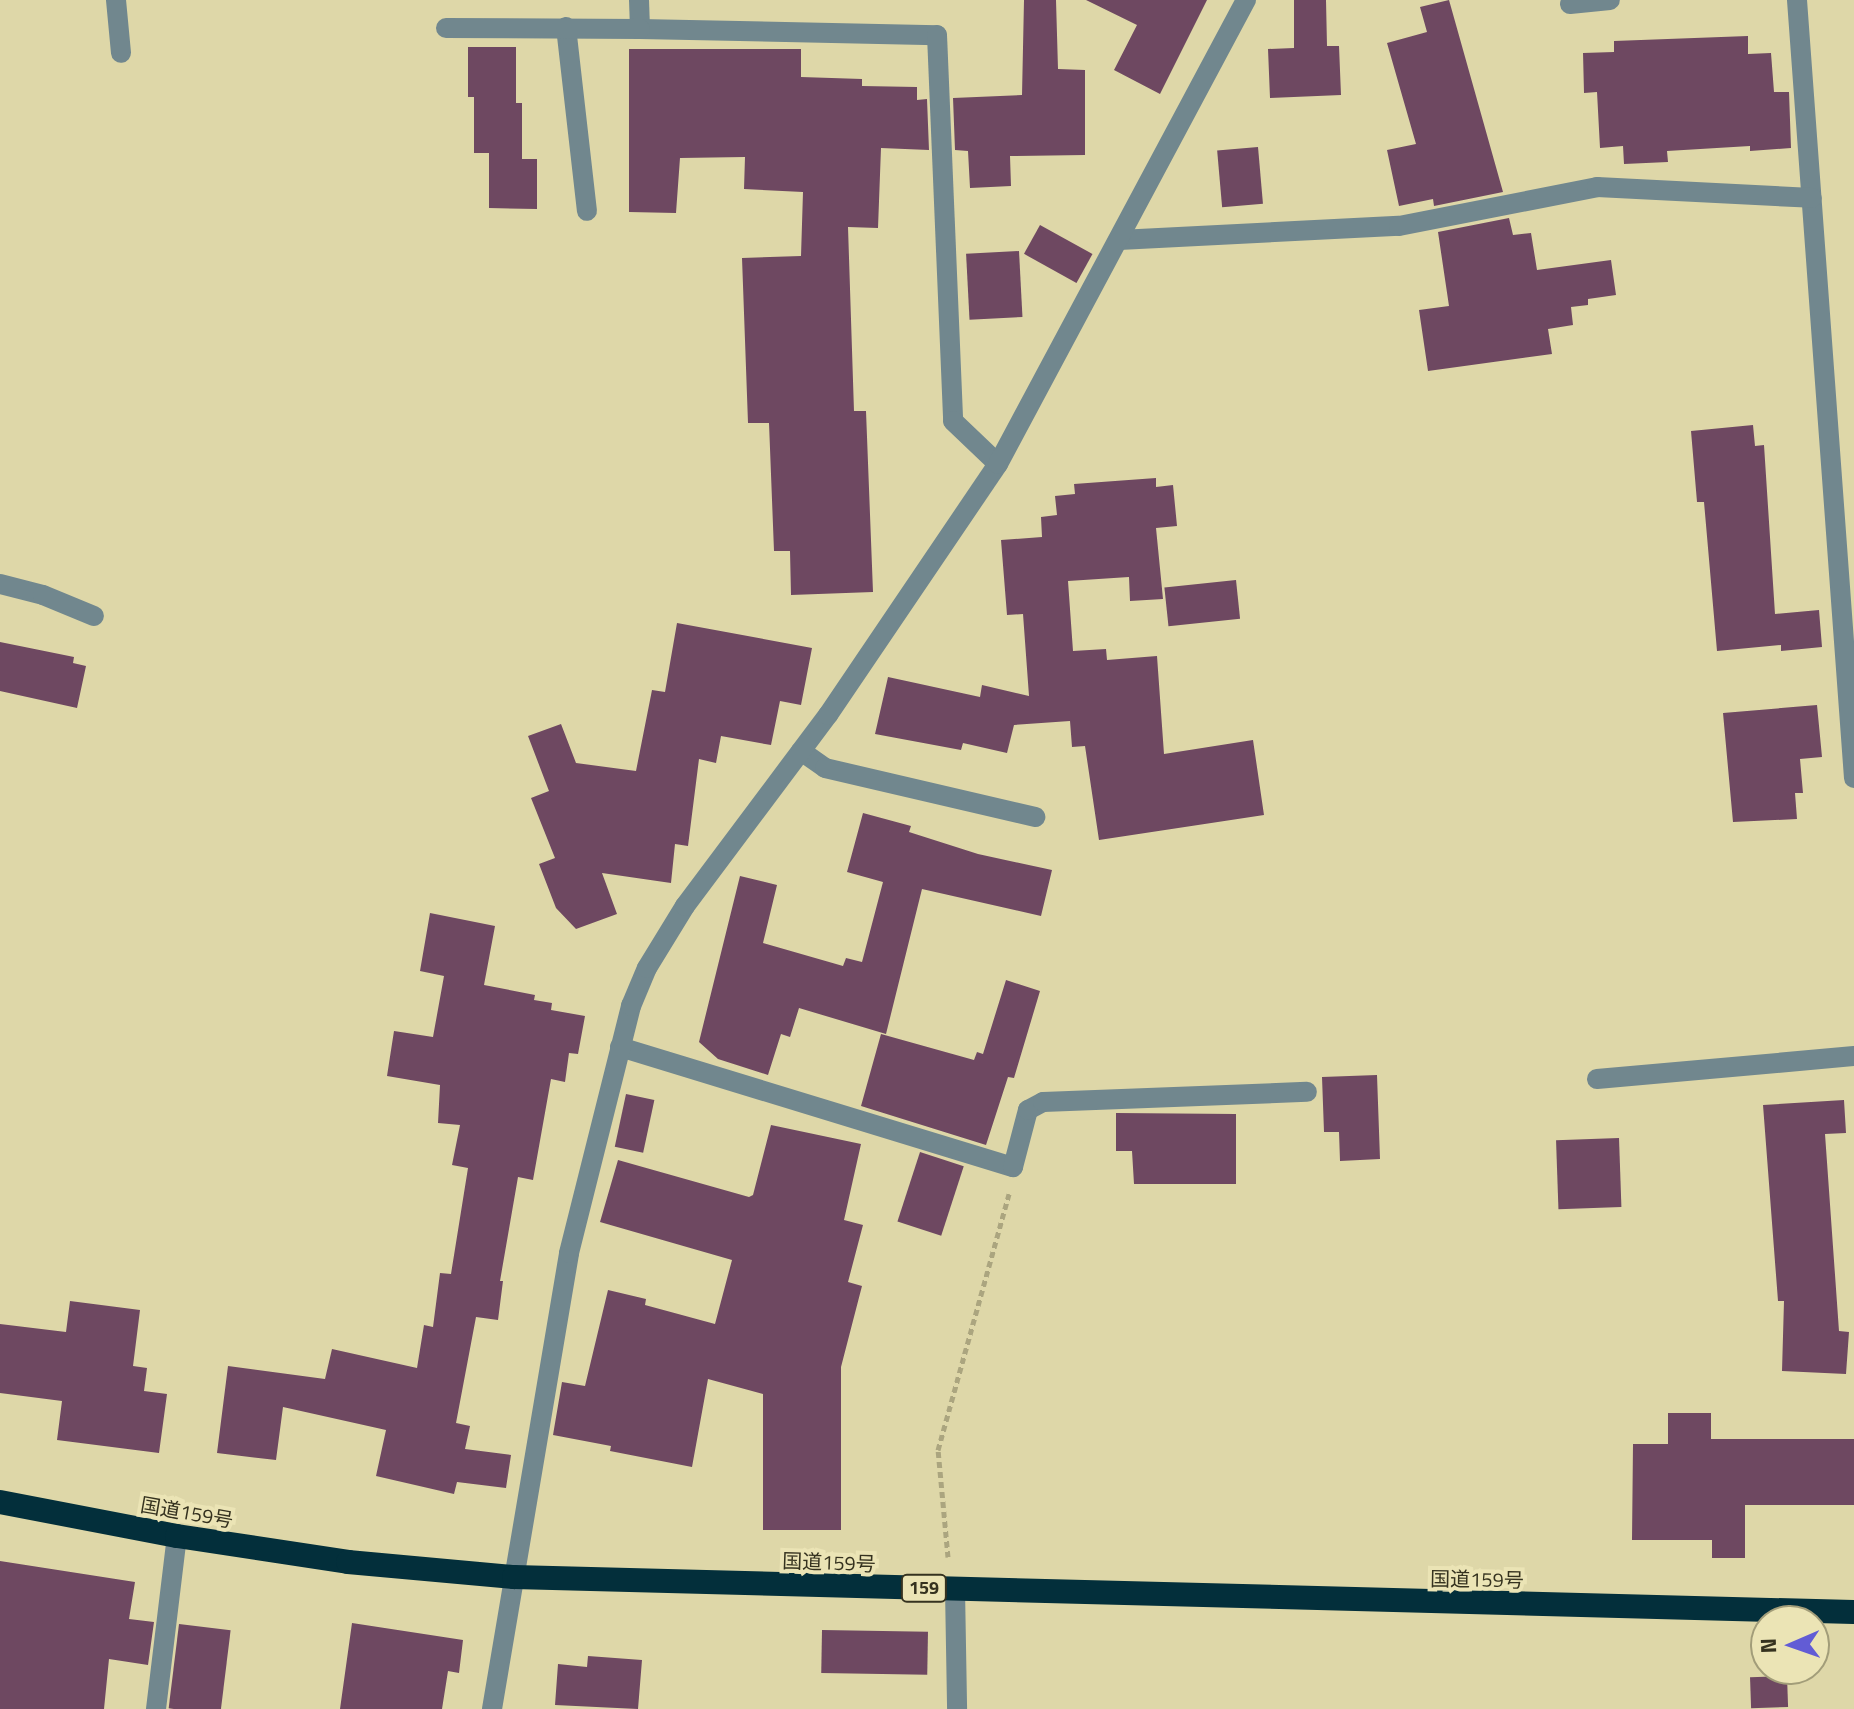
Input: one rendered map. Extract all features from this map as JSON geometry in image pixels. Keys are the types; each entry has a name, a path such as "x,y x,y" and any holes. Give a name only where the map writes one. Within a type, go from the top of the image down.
{"highway":[{"name":"国道159号","path":"0,1502 177,1536 348,1562 514,1577 1854,1612"}],"street":[{"path":"116,0 121,53"},
{"path":"639,0 640,29"},
{"path":"492,1709 569,1253 631,1006 665,936 801,751 998,464 1246,0"},
{"path":"1570,4 1610,0"},
{"path":"1797,0 1854,778"},
{"path":"566,27 587,211"},
{"path":"446,28 566,27 937,35 953,421 998,464"},
{"path":"1119,240 1399,226 1597,187 1812,198"},
{"path":"0,584 43,595 94,616"},
{"path":"801,751 825,768 1035,817"},
{"path":"620,1047 1013,1167 1028,1110 1043,1102 1307,1092"},
{"path":"1597,1079 1854,1056"},
{"path":"156,1709 177,1536"},
{"path":"955,1589 957,1709"}],"path":[{"path":"948,1562 938,1450 1003,1220 1013,1167"}],"building":[{"path":"1024,0 1056,0 1058,69 1085,70 1085,155 1010,156 1011,186 970,188 968,151 955,150 953,98 1022,95"},
{"path":"1086,0 1207,0 1160,94 1114,70 1137,25"},
{"path":"1294,0 1326,0 1327,46 1339,46 1341,95 1270,98 1268,49 1294,48"},
{"path":"1449,0 1503,192 1434,206 1433,199 1399,206 1387,150 1416,144 1387,43 1427,32 1420,7"},
{"path":"1748,36 1748,54 1771,53 1774,92 1789,92 1791,148 1750,151 1750,146 1667,151 1668,162 1624,164 1623,146 1600,148 1597,92 1584,93 1583,53 1614,52 1614,41"},
{"path":"468,47 516,47 516,103 522,103 522,159 537,159 537,209 489,208 489,153 474,153 474,97 468,97"},
{"path":"629,49 801,49 801,77 862,79 862,86 917,87 917,100 927,99 929,150 881,148 878,228 848,227 854,411 866,411 873,592 791,595 790,551 774,551 769,423 748,423 742,258 801,256 803,192 744,189 745,157 680,158 676,213 629,212"},
{"path":"1258,147 1263,204 1222,207 1217,151"},
{"path":"1509,218 1513,235 1531,233 1537,270 1611,260 1616,295 1588,299 1588,305 1571,307 1573,325 1548,329 1552,354 1428,371 1419,310 1449,306 1438,232"},
{"path":"1040,225 1092,254 1076,283 1024,254"},
{"path":"1019,251 1022,317 970,320 966,254"},
{"path":"1753,425 1755,446 1764,445 1775,614 1819,610 1822,647 1781,651 1781,645 1717,651 1704,502 1697,502 1691,431"},
{"path":"1156,478 1156,487 1173,485 1177,526 1156,528 1163,599 1130,601 1129,577 1068,581 1073,651 1106,649 1107,660 1157,656 1164,754 1253,740 1264,815 1099,840 1085,746 1072,747 1070,721 1014,725 1007,753 963,743 961,750 875,734 888,677 980,697 982,685 1029,696 1023,614 1007,615 1001,540 1042,537 1041,517 1057,515 1055,496 1075,494 1074,484"},
{"path":"1236,580 1240,619 1168,626 1164,588"},
{"path":"677,623 812,648 801,705 780,701 771,745 721,736 716,763 699,759 688,846 675,844 671,883 602,873 617,914 576,929 556,908 539,864 555,858 531,798 549,791 528,736 561,724 576,763 636,771 652,690 665,692"},
{"path":"0,642 74,657 73,663 86,666 77,708 0,691"},
{"path":"1817,705 1822,757 1800,759 1803,793 1795,793 1797,819 1733,822 1723,713"},
{"path":"863,813 911,826 909,832 978,854 1052,870 1041,916 922,889 886,1034 799,1008 790,1037 781,1034 768,1075 718,1059 699,1042 740,876 777,885 763,943 843,966 846,958 862,962 883,882 847,872"},
{"path":"430,913 495,926 484,985 535,995 534,1000 552,1003 551,1010 585,1016 578,1054 569,1053 565,1082 551,1079 533,1180 518,1177 500,1281 503,1281 498,1320 476,1317 456,1423 470,1426 465,1449 511,1455 506,1488 457,1482 454,1494 376,1476 386,1430 283,1407 276,1460 217,1453 228,1366 325,1379 332,1349 417,1368 424,1325 433,1327 440,1273 451,1274 468,1168 452,1165 460,1125 438,1123 440,1085 387,1076 394,1031 433,1037 444,976 420,971"},
{"path":"1006,980 1040,991 1014,1078 1008,1077 986,1145 861,1106 881,1034 974,1060 977,1052 983,1054"},
{"path":"1377,1075 1380,1159 1340,1161 1339,1132 1324,1132 1322,1077"},
{"path":"626,1094 654,1100 643,1153 615,1147"},
{"path":"1844,1100 1846,1133 1825,1134 1839,1331 1849,1332 1846,1374 1782,1371 1784,1301 1778,1301 1763,1105"},
{"path":"1116,1113 1236,1114 1236,1184 1134,1184 1132,1151 1116,1151"},
{"path":"771,1125 861,1144 844,1220 863,1225 848,1282 862,1286 841,1367 841,1530 763,1530 763,1394 708,1379 692,1467 610,1451 611,1446 553,1435 562,1382 585,1386 608,1290 646,1299 645,1305 715,1324 732,1260 600,1222 618,1160 749,1197 753,1195"},
{"path":"1619,1138 1621,1207 1558,1209 1556,1140"},
{"path":"920,1152 964,1166 941,1236 897,1221"},
{"path":"70,1301 140,1310 133,1366 147,1368 144,1391 167,1394 159,1453 57,1440 62,1401 0,1393 0,1324 66,1332"},
{"path":"1668,1413 1711,1413 1711,1439 1854,1439 1854,1505 1745,1505 1745,1558 1712,1558 1712,1540 1632,1540 1633,1444 1668,1444"},
{"path":"0,1561 135,1582 129,1619 154,1622 148,1665 109,1659 104,1709 0,1709"},
{"path":"352,1623 463,1640 459,1673 448,1671 442,1709 340,1709"},
{"path":"179,1624 231,1630 221,1709 169,1708"},
{"path":"822,1630 928,1632 927,1675 821,1673"},
{"path":"588,1656 642,1660 638,1709 555,1705 558,1664 587,1667"},
{"path":"1750,1685 1787,1685 1788,1707 1751,1708"}]}
